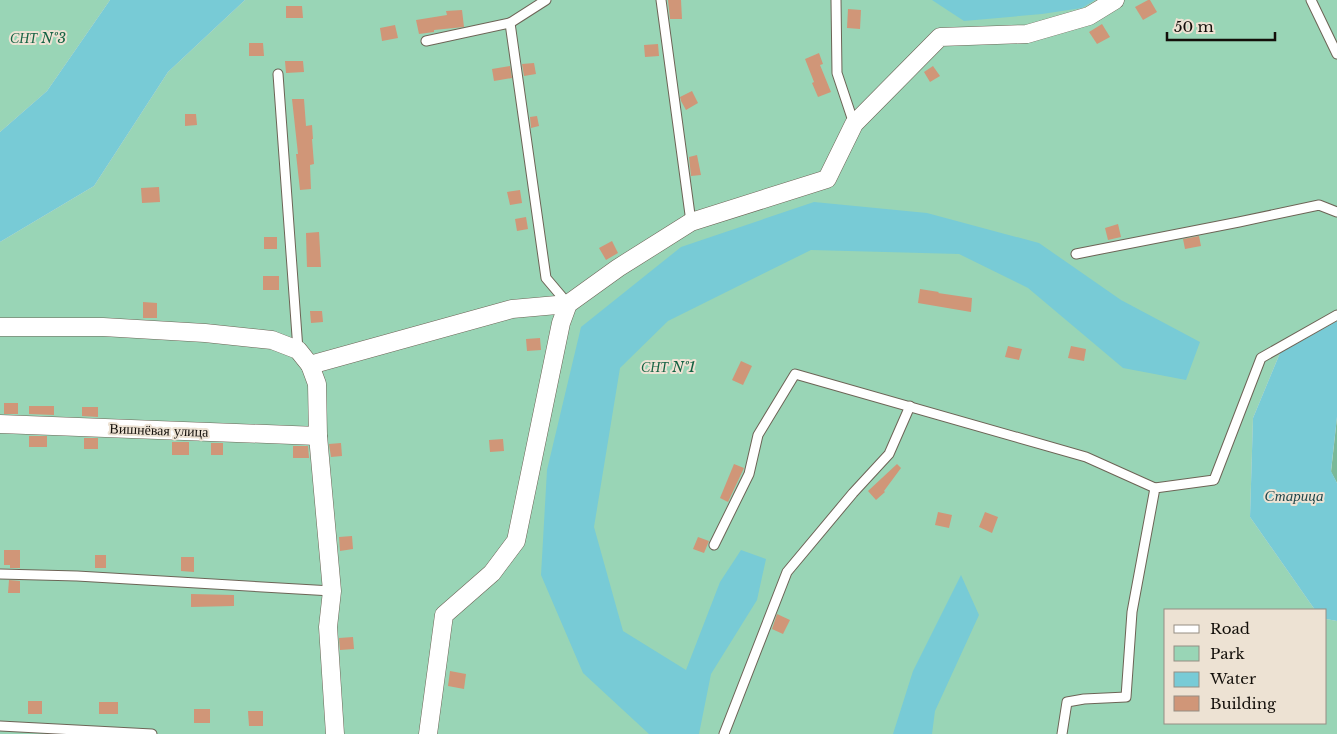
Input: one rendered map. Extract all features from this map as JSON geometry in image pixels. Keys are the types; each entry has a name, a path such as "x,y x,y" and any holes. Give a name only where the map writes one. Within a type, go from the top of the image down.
{"street":[{"path":"310,365 512,309 568,304 618,268 691,222 827,179 854,124 940,37 1027,34 1089,16 1115,0"},
{"path":"428,734 444,615 492,573 516,541 561,323 568,304"},
{"path":"0,327 103,328 205,333 272,340 298,350 310,365 317,384 318,436 332,591 328,627 335,734"},
{"name":"Вишнёвая улица","path":"0,424 318,436"}],"lane":[{"path":"426,41 510,22 546,0"},
{"path":"661,0 691,222"},
{"path":"836,0 837,73 854,124"},
{"path":"1311,0 1337,54"},
{"path":"510,22 546,278 568,304"},
{"path":"278,74 298,350"},
{"path":"1076,254 1319,205 1337,212"},
{"path":"714,545 749,474 758,435 795,374 1086,457 1155,488 1214,480 1261,358 1337,315"},
{"path":"724,734 788,572 853,493 889,454 910,406"},
{"path":"1062,734 1067,702 1084,699 1126,697 1132,612 1155,488"},
{"path":"0,574 332,591"},
{"path":"0,726 152,734"}],"green space":[{"name":"СНТ №3","path":"0,0 110,0 47,91 0,132"},
{"name":"СНТ №1","path":"245,0 1337,0 1337,321 1280,353 1253,418 1250,517 1314,609 1164,609 1164,724 1327,724 1327,619 1337,621 1337,734 0,734 0,242 94,186 168,72"},
{"path":"1337,417 1337,483 1331,472"}],"water":[{"path":"110,0 245,0 168,72 94,186 0,242 0,132 47,91"},
{"path":"932,0 1095,0 1082,8 1042,14 964,21"},
{"path":"814,202 927,213 1039,243 1121,300 1200,342 1186,380 1123,368 1028,288 959,254 811,250 668,321 620,368 594,527 623,631 686,670 720,582 741,550 766,559 757,600 711,674 699,734 649,734 583,673 541,575 547,470 581,327 681,247"},
{"name":"Старица","path":"1337,321 1337,417 1331,471 1337,483 1337,621 1327,619 1327,609 1314,609 1250,517 1253,418 1280,353"},
{"path":"961,575 979,615 935,711 932,734 893,734 913,671"}],"building":[{"path":"668,0 681,0 682,19 670,19"},
{"path":"1150,0 1157,12 1143,20 1135,7"},
{"path":"286,6 302,6 303,18 286,18"},
{"path":"848,9 861,10 860,29 847,28"},
{"path":"462,10 464,27 434,30 434,32 419,34 416,20 447,15 446,11"},
{"path":"1102,24 1110,37 1097,44 1089,32"},
{"path":"395,25 398,38 382,41 380,28"},
{"path":"249,43 263,43 264,56 249,56"},
{"path":"658,44 659,56 645,57 644,45"},
{"path":"819,53 823,64 820,65 831,92 818,97 805,59"},
{"path":"285,61 303,61 304,72 286,73"},
{"path":"534,63 536,74 524,76 522,64"},
{"path":"510,66 512,78 494,81 492,69"},
{"path":"933,66 940,76 930,82 924,72"},
{"path":"692,91 698,103 686,110 680,97"},
{"path":"292,99 304,99 306,126 312,125 314,164 310,165 311,189 300,190"},
{"path":"185,114 196,114 197,125 185,126"},
{"path":"537,116 539,126 531,128 530,117"},
{"path":"697,155 701,175 691,176 689,157"},
{"path":"159,187 160,202 142,203 141,188"},
{"path":"520,190 522,203 510,205 507,192"},
{"path":"526,217 528,229 517,231 515,219"},
{"path":"1118,224 1121,237 1108,240 1105,228"},
{"path":"319,232 321,267 307,267 306,233"},
{"path":"1199,236 1201,246 1185,249 1183,239"},
{"path":"264,237 277,237 277,249 264,249"},
{"path":"612,241 618,253 606,260 599,248"},
{"path":"263,276 279,276 279,290 263,290"},
{"path":"920,289 972,298 971,312 918,303"},
{"path":"143,302 157,303 157,318 143,318"},
{"path":"310,311 322,311 323,322 311,323"},
{"path":"540,338 541,350 527,351 526,339"},
{"path":"1008,346 1022,349 1019,360 1005,357"},
{"path":"1071,346 1086,349 1084,361 1068,358"},
{"path":"741,361 752,366 743,385 732,380"},
{"path":"4,403 18,403 18,414 4,414"},
{"path":"29,406 54,406 54,415 29,414"},
{"path":"82,407 98,407 98,417 82,416"},
{"path":"29,436 47,436 47,447 29,447"},
{"path":"84,438 98,438 98,449 84,449"},
{"path":"503,439 504,451 490,452 489,440"},
{"path":"172,442 189,442 189,455 172,455"},
{"path":"211,443 223,443 223,455 211,455"},
{"path":"341,443 342,456 331,457 329,444"},
{"path":"293,446 308,446 309,458 293,458"},
{"path":"734,464 744,468 728,502 720,498"},
{"path":"897,464 901,468 885,492 876,500 868,491"},
{"path":"938,512 952,515 949,528 935,525"},
{"path":"985,512 998,517 992,533 979,527"},
{"path":"352,536 353,549 340,551 339,537"},
{"path":"698,537 709,541 704,553 693,549"},
{"path":"4,550 20,550 20,568 10,568 10,565 4,565"},
{"path":"95,555 106,555 106,568 95,568"},
{"path":"181,557 194,557 194,572 181,571"},
{"path":"9,580 20,581 20,593 8,593"},
{"path":"191,594 234,595 234,606 191,607"},
{"path":"777,614 790,620 783,634 772,629"},
{"path":"353,637 354,649 340,650 339,638"},
{"path":"450,671 466,674 464,689 448,686"},
{"path":"28,701 42,701 42,714 28,714"},
{"path":"99,702 118,702 118,714 99,714"},
{"path":"194,709 210,709 210,723 194,723"},
{"path":"248,711 263,711 263,726 249,726"}]}
